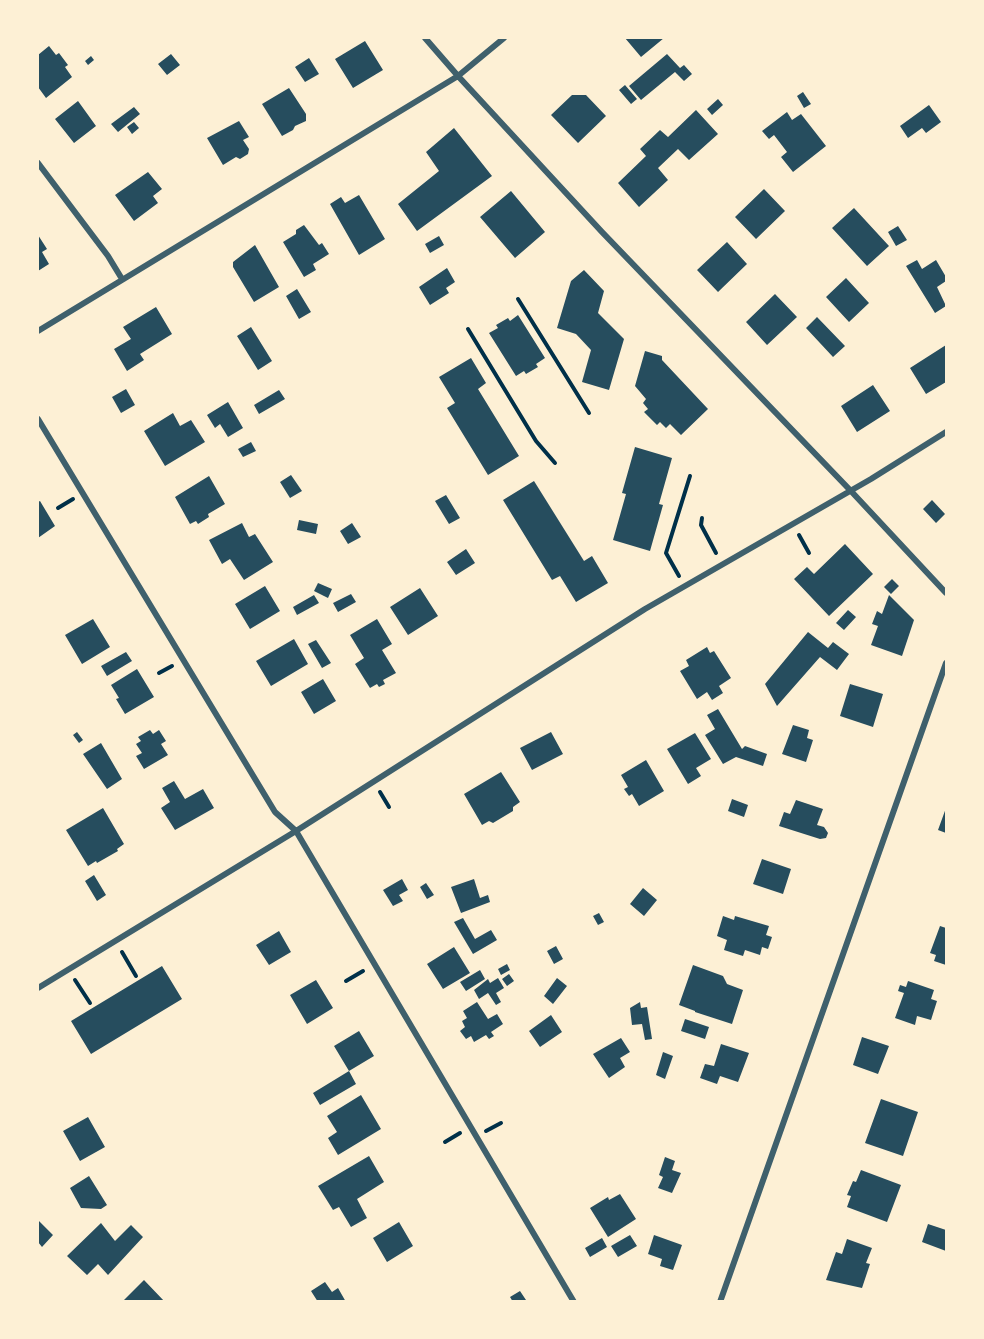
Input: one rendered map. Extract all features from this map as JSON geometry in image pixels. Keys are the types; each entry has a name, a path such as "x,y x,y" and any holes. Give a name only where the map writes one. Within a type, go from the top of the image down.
{"street":[{"path":"425,38 632,263 946,593"},
{"path":"38,331 458,76 504,38"},
{"path":"38,164 108,256 122,279"},
{"path":"38,419 275,812 296,831 574,1302"},
{"path":"38,988 296,831 645,609 946,432"},
{"path":"720,1302 946,663"}],"path":[{"path":"518,299 589,414"},
{"path":"468,329 536,441 555,463"},
{"path":"685,586 666,553 690,476"},
{"path":"702,518 701,525 722,564"},
{"path":"792,524 809,553"},
{"path":"116,941 136,976"},
{"path":"346,981 374,964"},
{"path":"69,969 90,1003"}],"building":[{"path":"625,38 664,38 641,57"},
{"path":"365,41 383,70 353,88 335,59"},
{"path":"49,46 56,55 59,53 68,65 65,67 72,77 46,98 38,87 38,55"},
{"path":"171,54 180,65 167,75 158,64"},
{"path":"667,54 680,68 684,65 692,74 684,81 675,72 641,100 629,86"},
{"path":"91,56 94,60 88,65 85,61"},
{"path":"309,58 319,74 305,82 295,67"},
{"path":"625,85 637,99 631,104 619,90"},
{"path":"289,88 306,114 306,121 282,136 262,104"},
{"path":"803,92 811,104 804,108 797,96"},
{"path":"572,95 586,95 606,116 578,143 551,115"},
{"path":"718,99 723,105 712,115 707,109"},
{"path":"78,101 96,126 74,143 55,119"},
{"path":"929,105 941,122 926,133 922,128 908,138 900,126"},
{"path":"134,107 140,114 118,132 111,124"},
{"path":"696,110 718,134 689,160 678,149 658,168 668,180 639,207 618,183 646,156 640,149 660,130 668,137"},
{"path":"787,112 792,120 801,114 826,146 793,172 781,157 787,152 774,135 769,139 762,131"},
{"path":"239,121 249,137 243,140 249,149 248,154 240,159 236,157 223,165 207,138"},
{"path":"134,122 139,128 132,134 127,127"},
{"path":"454,128 492,176 417,231 398,204 439,171 426,152"},
{"path":"148,172 162,189 153,196 158,203 134,221 115,195"},
{"path":"764,189 785,211 756,239 735,217"},
{"path":"511,191 545,232 515,258 480,217"},
{"path":"359,195 385,239 359,255 330,204 341,197 345,203"},
{"path":"854,208 889,246 867,266 832,228"},
{"path":"304,225 319,245 322,243 329,254 313,264 316,270 304,277 283,242 296,234 296,230"},
{"path":"898,226 907,240 896,246 888,232"},
{"path":"38,235 47,249 42,252 49,264 38,271"},
{"path":"439,236 444,245 430,253 425,244"},
{"path":"727,242 747,264 718,292 697,270"},
{"path":"255,245 279,287 254,302 233,267 233,262"},
{"path":"917,260 922,269 936,260 946,277 946,281 937,287 946,306 935,313 906,266"},
{"path":"447,268 455,282 446,288 449,293 430,305 419,287"},
{"path":"584,270 604,291 598,313 624,339 609,390 582,382 591,350 576,334 557,328 571,281"},
{"path":"846,278 869,303 849,322 826,297"},
{"path":"297,289 311,312 299,319 286,296"},
{"path":"775,294 797,317 767,345 746,322"},
{"path":"156,307 172,334 140,354 144,360 127,371 114,349 131,339 123,327"},
{"path":"518,315 545,358 536,364 538,367 526,374 524,371 516,376 489,333 498,328 496,325 508,318 510,321"},
{"path":"817,317 845,346 833,357 806,328"},
{"path":"251,327 272,361 258,370 237,336"},
{"path":"946,345 946,382 926,394 910,368"},
{"path":"645,351 662,356 662,360 708,409 681,435 670,424 666,428 660,422 657,425 644,412 648,409 643,403 646,399 635,386"},
{"path":"471,358 486,383 478,389 519,456 488,475 447,408 455,403 439,377"},
{"path":"873,385 890,411 857,432 841,406"},
{"path":"126,389 135,405 121,413 112,397"},
{"path":"279,390 285,399 259,414 254,405"},
{"path":"228,402 243,428 228,437 220,424 215,428 207,415"},
{"path":"173,413 180,426 191,420 205,442 165,466 144,431"},
{"path":"251,442 256,451 243,457 238,449"},
{"path":"635,447 672,458 659,504 663,505 650,551 613,540 626,494 622,493"},
{"path":"291,475 302,491 290,498 280,482"},
{"path":"209,476 225,504 208,514 209,517 198,524 196,521 190,524 175,497"},
{"path":"534,481 584,561 592,556 608,583 576,602 560,576 552,580 503,500"},
{"path":"446,495 460,518 449,524 435,501"},
{"path":"932,500 945,514 936,523 923,509"},
{"path":"40,501 55,526 38,538 38,502"},
{"path":"299,520 318,524 316,534 297,530"},
{"path":"242,523 249,537 255,534 273,562 244,580 230,559 222,564 209,540"},
{"path":"352,523 361,537 348,544 340,531"},
{"path":"845,544 873,574 829,616 794,579 807,567 814,574"},
{"path":"466,549 475,563 456,575 447,562"},
{"path":"892,579 899,586 891,594 884,587"},
{"path":"318,583 332,589 328,598 314,591"},
{"path":"265,586 280,611 250,629 235,604"},
{"path":"420,588 438,616 408,635 390,607"},
{"path":"351,594 356,602 338,612 333,603"},
{"path":"314,595 319,603 297,615 293,607"},
{"path":"889,595 914,620 902,656 871,645 878,626 872,624 877,611 882,614"},
{"path":"848,610 856,617 844,630 836,623"},
{"path":"93,619 110,647 82,664 65,635"},
{"path":"377,619 392,644 382,650 396,673 383,680 385,684 379,687 377,684 370,688 355,664 364,658 350,635"},
{"path":"808,632 828,648 833,642 849,654 837,670 820,657 777,706 765,684"},
{"path":"294,639 308,664 271,686 256,661"},
{"path":"316,640 331,663 322,668 308,644"},
{"path":"707,647 710,653 714,651 731,678 719,686 723,693 712,700 707,692 697,699 680,671 689,666 686,660"},
{"path":"126,652 132,661 107,676 101,666"},
{"path":"137,669 154,697 125,714 111,685"},
{"path":"323,679 336,701 314,714 301,692"},
{"path":"850,684 883,694 873,727 840,716"},
{"path":"718,709 742,749 745,746 767,754 763,766 736,757 723,764 705,735 715,729 707,715"},
{"path":"793,725 809,730 807,738 813,740 806,762 782,754"},
{"path":"150,730 153,734 159,730 166,741 161,744 168,755 144,769 136,756 142,753 136,744 141,741 138,737"},
{"path":"77,732 83,740 79,743 73,735"},
{"path":"551,732 563,754 532,770 520,748"},
{"path":"695,733 711,759 696,768 701,776 688,784 667,749"},
{"path":"101,743 122,779 107,789 83,754"},
{"path":"646,760 664,791 639,806 632,794 629,796 624,789 628,787 621,775"},
{"path":"501,772 520,802 513,807 513,811 493,823 489,821 482,825 464,794"},
{"path":"174,781 185,799 203,789 214,808 175,830 161,808 170,802 162,788"},
{"path":"732,799 748,805 744,817 728,811"},
{"path":"796,800 823,809 817,825 824,827 828,833 826,838 820,839 779,826 784,812 790,814"},
{"path":"103,808 124,844 117,849 118,851 88,866 66,830"},
{"path":"946,808 946,833 938,830"},
{"path":"762,859 791,869 783,894 753,884"},
{"path":"94,875 106,895 97,901 85,881"},
{"path":"402,879 408,890 399,895 403,901 393,906 383,890"},
{"path":"474,879 480,898 488,895 490,902 461,913 451,887"},
{"path":"426,883 434,895 427,899 420,887"},
{"path":"643,888 657,900 644,916 630,904"},
{"path":"599,913 604,922 598,925 593,916"},
{"path":"723,916 734,920 735,916 769,926 766,935 772,937 768,949 762,947 760,955 745,950 743,956 724,950 727,940 717,936"},
{"path":"463,918 475,939 491,930 497,940 473,954 454,922"},
{"path":"940,926 946,928 946,965 934,961 936,955 930,953"},
{"path":"279,931 291,952 269,965 256,945"},
{"path":"556,946 563,959 554,964 547,951"},
{"path":"454,947 470,973 443,989 427,964"},
{"path":"507,964 510,970 501,975 498,969"},
{"path":"693,965 723,976 727,984 743,990 732,1024 679,1005"},
{"path":"162,966 182,999 91,1054 71,1021"},
{"path":"480,970 485,979 466,991 460,982"},
{"path":"509,974 514,981 507,986 502,979"},
{"path":"498,978 504,988 496,993 501,1002 496,1005 488,993 479,999 474,990 488,979 490,983"},
{"path":"557,978 567,986 553,1004 544,996"},
{"path":"316,980 333,1008 307,1024 290,995"},
{"path":"908,981 934,990 931,999 937,1001 931,1020 917,1016 915,1025 895,1018 904,993 898,991 900,985 906,987"},
{"path":"477,1002 488,1019 497,1014 503,1024 491,1032 494,1036 489,1039 486,1035 474,1042 471,1036 466,1039 460,1031 465,1027 462,1021 467,1018 463,1011"},
{"path":"640,1002 641,1008 647,1007 652,1039 645,1040 642,1024 632,1025 630,1008"},
{"path":"551,1015 562,1032 540,1047 529,1031"},
{"path":"685,1019 709,1027 705,1039 681,1031"},
{"path":"359,1031 374,1056 349,1071 334,1046"},
{"path":"862,1037 889,1046 878,1074 853,1065"},
{"path":"621,1038 630,1052 620,1058 625,1067 609,1078 593,1054"},
{"path":"721,1044 749,1053 738,1082 720,1076 717,1084 700,1078 705,1064 714,1066"},
{"path":"663,1052 673,1056 665,1079 656,1075"},
{"path":"349,1071 356,1084 320,1105 313,1093"},
{"path":"361,1095 381,1129 338,1155 328,1138 337,1132 327,1116"},
{"path":"881,1099 918,1112 903,1156 865,1143"},
{"path":"88,1117 105,1147 80,1161 63,1131"},
{"path":"369,1156 384,1182 357,1199 367,1218 351,1227 339,1207 333,1210 318,1186"},
{"path":"665,1157 675,1161 672,1170 681,1173 672,1193 658,1188 663,1177 659,1175"},
{"path":"861,1170 901,1185 887,1222 847,1207 851,1196 847,1195"},
{"path":"89,1176 107,1205 101,1209 81,1208 70,1188"},
{"path":"620,1194 636,1219 608,1237 590,1208 608,1197 609,1200"},
{"path":"38,1220 53,1235 42,1247 38,1242"},
{"path":"399,1222 413,1246 387,1262 373,1238"},
{"path":"101,1223 115,1241 131,1225 143,1237 108,1275 98,1264 87,1275 67,1256"},
{"path":"928,1224 946,1230 946,1251 922,1242"},
{"path":"630,1235 637,1246 618,1257 611,1246"},
{"path":"654,1235 682,1245 673,1270 660,1266 662,1259 648,1254"},
{"path":"602,1238 607,1247 590,1257 585,1248"},
{"path":"847,1239 872,1248 866,1263 870,1264 862,1288 826,1280 836,1252 842,1254"},
{"path":"144,1280 165,1302 122,1302"},
{"path":"325,1282 332,1292 338,1288 346,1302 318,1302 311,1291"},
{"path":"520,1291 526,1300 513,1302 510,1297"}]}
